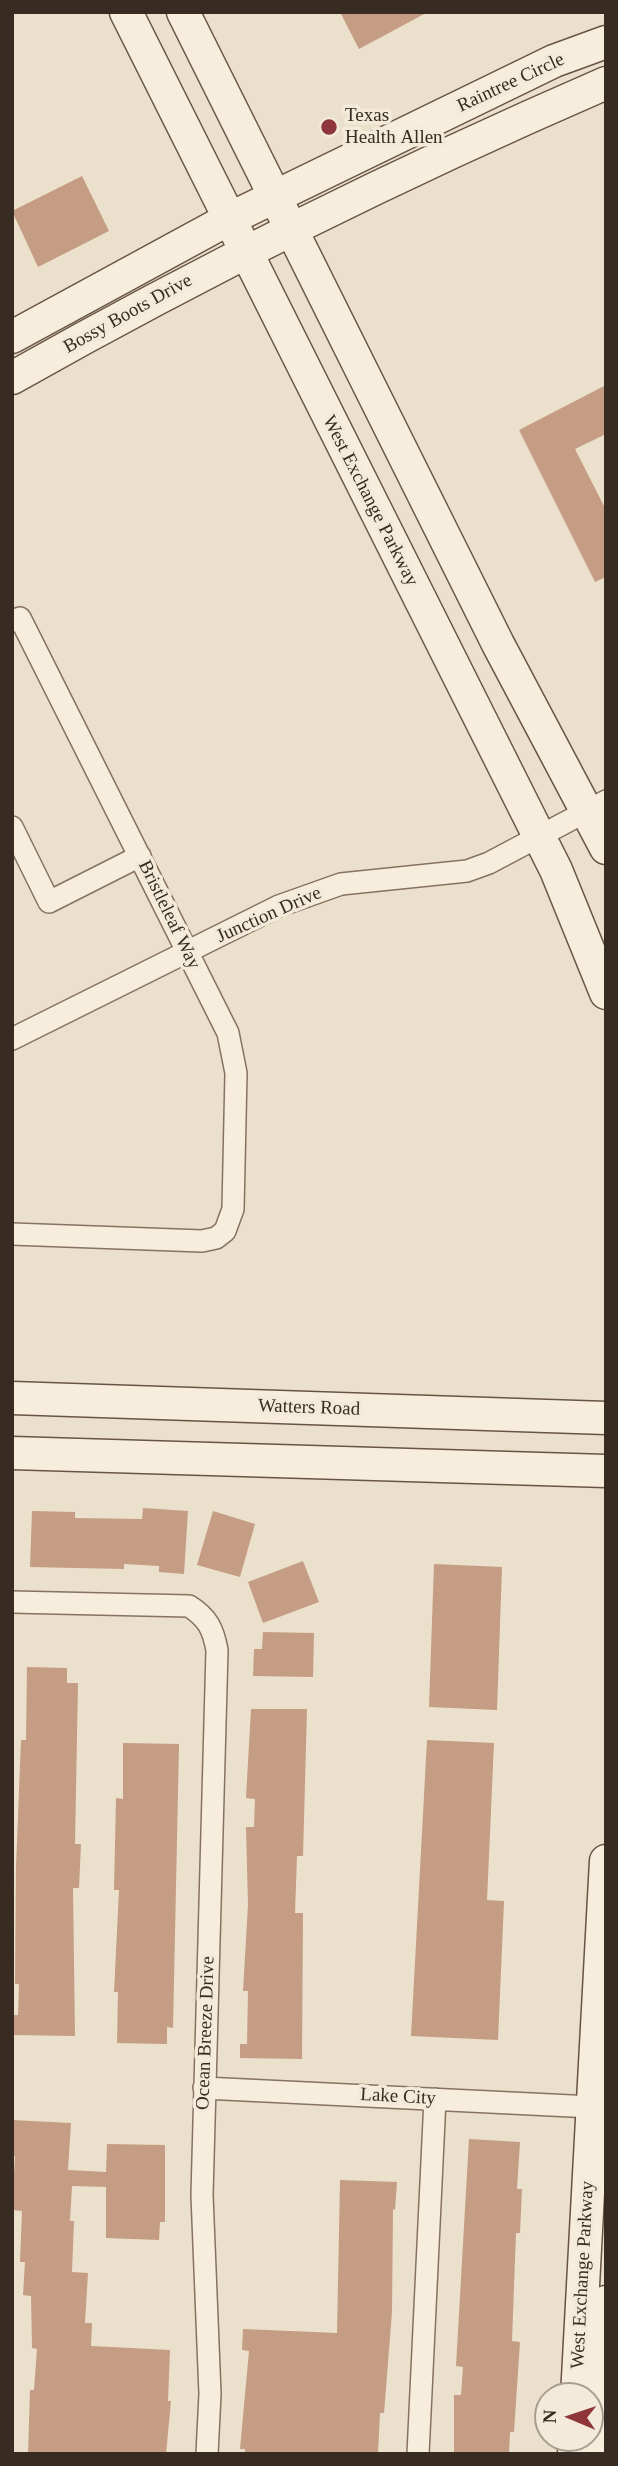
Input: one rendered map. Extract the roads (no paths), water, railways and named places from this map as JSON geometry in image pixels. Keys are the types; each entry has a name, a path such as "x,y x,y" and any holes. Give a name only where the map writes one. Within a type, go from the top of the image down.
{"main road":[{"name":"West Exchange Parkway","path":"126,12 539,837 606,993"},
{"path":"183,12 289,230 498,644 597,806 606,848"},
{"name":"Raintree Circle","path":"229,219 554,61 606,42"},
{"name":"Raintree Circle","path":"245,253 495,131 606,83"},
{"name":"Bossy Boots Drive","path":"12,337 229,219"},
{"name":"Bossy Boots Drive","path":"12,378 210,269 245,253"},
{"name":"Watters Road","path":"12,1398 606,1418"},
{"path":"12,1453 606,1471"},
{"name":"West Exchange Parkway","path":"578,2382 585,2224 599,2107 606,1861"},
{"path":"585,2224 606,2291"},
{"path":"598,2454 606,2302"}],"street":[{"name":"Bristleleaf Way","path":"12,1234 202,1241 216,1238 225,1231 233,1209 234,1054 228,1033 140,856 16,620"},
{"name":"Junction Drive","path":"12,1039 309,894 353,883 467,871 597,806"},
{"path":"12,827 49,902 140,856"},
{"name":"Ocean Breeze Drive","path":"12,1602 189,1606 204,1615 214,1630 217,1650 202,2196 210,2394 207,2454"},
{"name":"Lake City","path":"204,2088 599,2107"},
{"path":"418,2454 435,2099"}],"place":[{"name":"Texas Health Allen","path":"329,127"}]}
